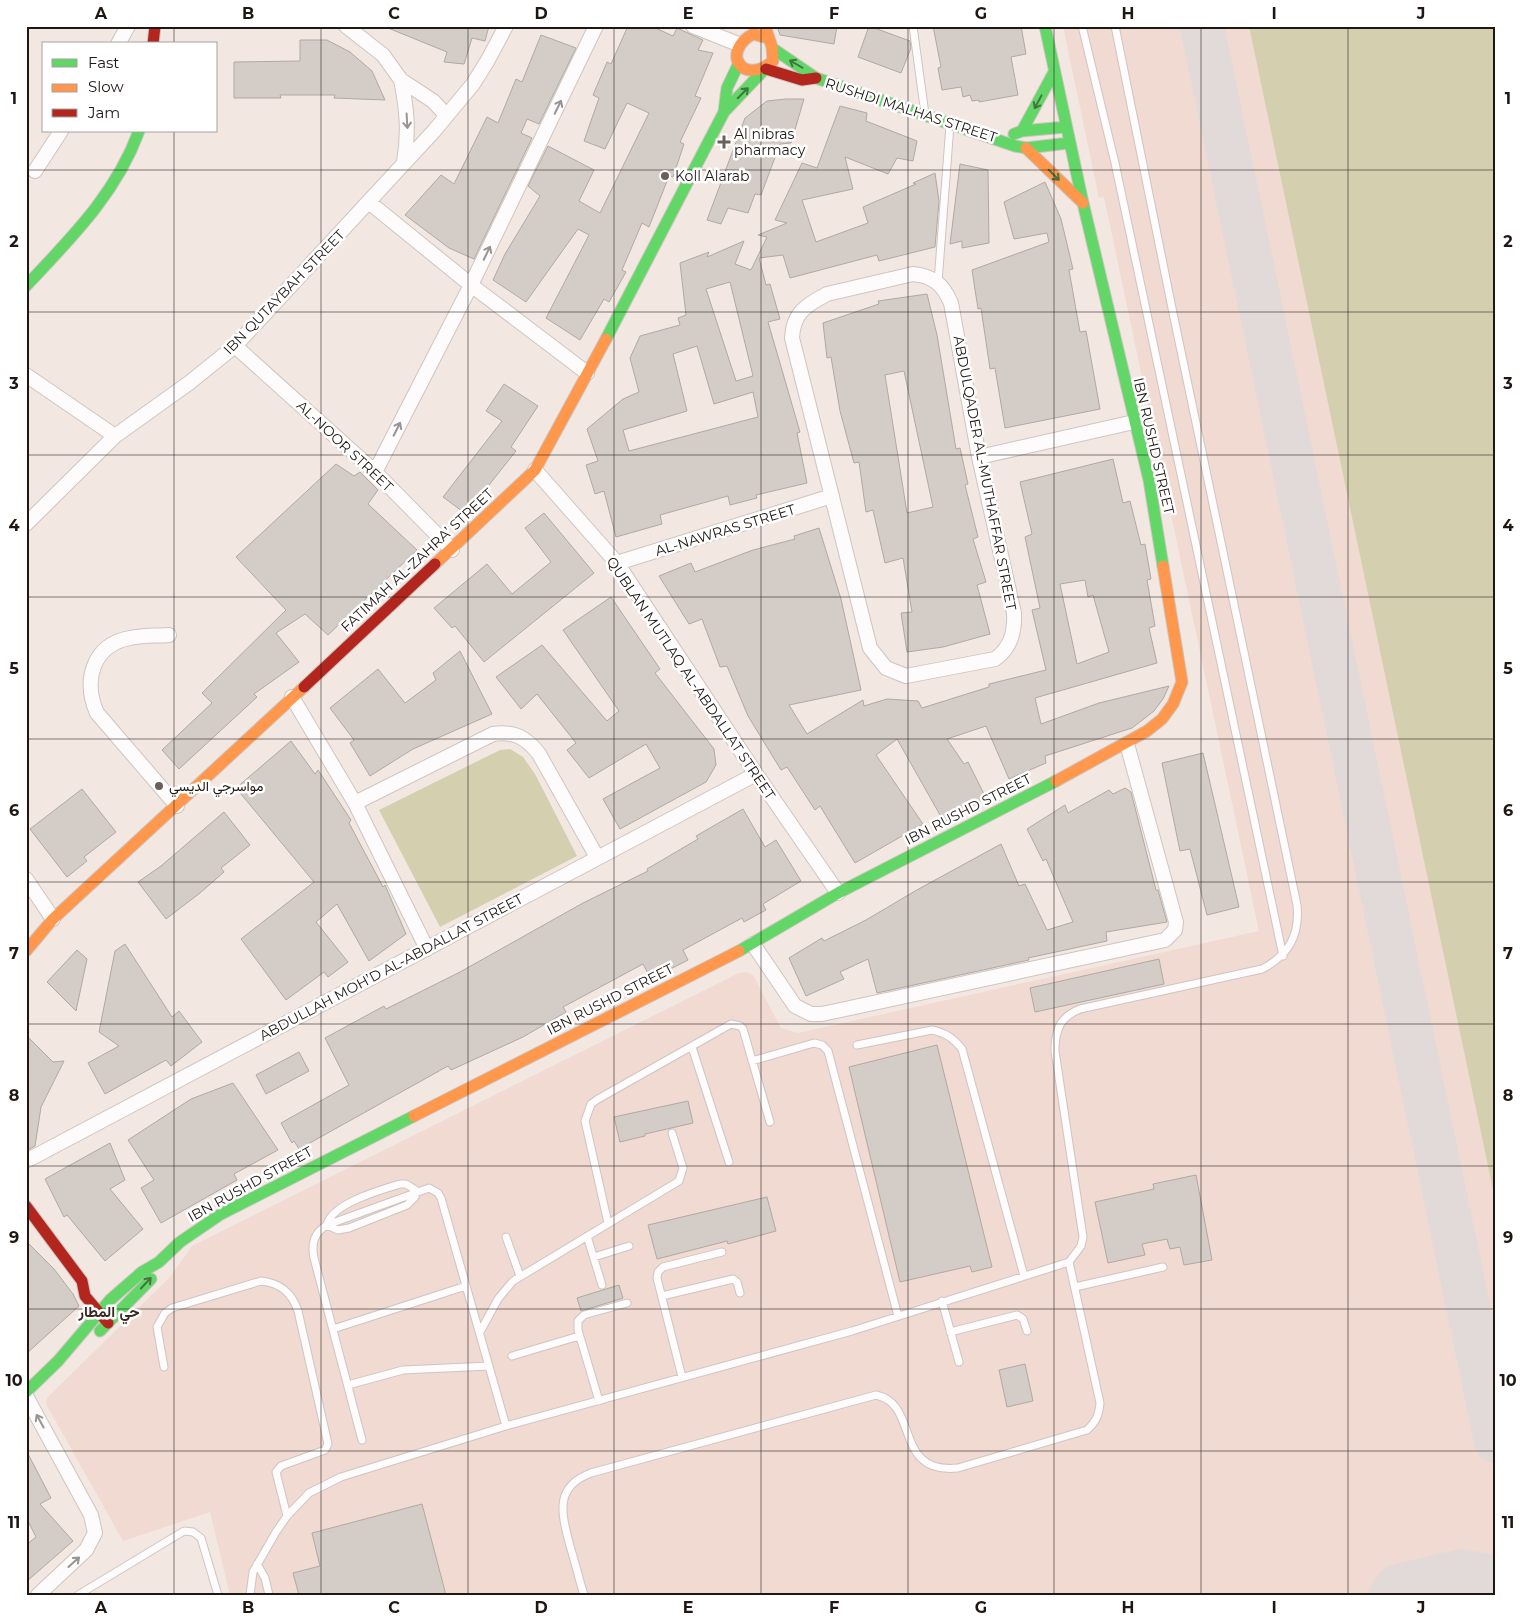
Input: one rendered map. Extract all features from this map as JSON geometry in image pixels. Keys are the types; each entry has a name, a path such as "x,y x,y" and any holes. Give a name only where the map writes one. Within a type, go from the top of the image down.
{"street":[{"path":"119,42 128,26"},
{"path":"153,42 155,26"},
{"path":"346,26 383,55 402,80 433,101 446,115"},
{"name":"IBN QUTAYBAH STREET","path":"26,524 115,436 189,383 235,346 370,203 446,115 483,68 506,26"},
{"path":"375,472 471,285 596,26"},
{"path":"693,26 744,36 753,34 768,38"},
{"path":"744,36 736,57 739,63 745,70 753,73 764,71 773,61 775,50 768,38 766,26"},
{"name":"IBN RUSHD STREET","path":"26,1392 58,1362 110,1300 142,1272 159,1262 180,1242 221,1214 753,944 838,893 1127,744 1165,718 1176,700 1182,682 1149,480 1069,143 1045,26"},
{"name":"RUSHDI MALHAS STREET","path":"775,50 816,78 926,117 1026,148 1069,143"},
{"name":"FATIMAH AL-ZAHRA’ STREET","path":"724,112 728,88 739,63"},
{"name":"RUSHDI MALHAS STREET","path":"764,71 802,80 816,78"},
{"name":"FATIMAH AL-ZAHRA’ STREET","path":"26,951 53,919 452,550 535,470 724,112 764,71"},
{"path":"1022,131 1054,72"},
{"path":"402,80 408,121 408,138 404,162"},
{"name":"RUSHDI MALHAS STREET","path":"1005,141 1022,131 1066,127"},
{"path":"35,171 60,132"},
{"path":"26,286 88,217 120,176 134,148 138,132"},
{"path":"1026,148 1083,203"},
{"path":"370,203 471,285 587,373"},
{"name":"ABDULQADER AL-MUTHAFFAR STREET","path":"913,274 922,275 938,282 945,289 950,303 979,456 1014,613 1014,626 1008,645 1004,653 995,659 906,676 886,668 877,660 870,648 792,338 793,326 798,314 827,294 913,274"},
{"name":"AL-NOOR STREET","path":"235,346 375,472 452,550"},
{"path":"26,375 115,436"},
{"path":"979,456 1134,422"},
{"name":"QUBLAN MUTLAQ AL-ABDALLAT STREET","path":"535,470 617,563 756,774 838,893"},
{"name":"AL-NAWRAS STREET","path":"617,563 832,496"},
{"path":"169,635 130,638 109,647 95,664 90,688 91,700 97,713 177,806"},
{"path":"292,697 355,803 426,950"},
{"path":"355,803 493,734 516,734 531,743 539,754 596,857"},
{"path":"753,944 795,1006 811,1014 822,1014 1165,940 1175,930 1176,922 1127,744"},
{"name":"ABDULLAH MOH’D AL-ABDALLAT STREET","path":"26,1161 426,950 596,857 756,774"},
{"path":"26,879 53,919"},
{"path":"26,1206 91,1285 110,1300 120,1311"},
{"name":"IBN RUSHD STREET","path":"58,1362 76,1353 108,1323 150,1279 159,1262"},
{"path":"91,1285 85,1296 108,1323"},
{"path":"26,1396 91,1516 95,1533 86,1550 38,1595"}],"lane":[{"path":"912,26 926,117"},
{"path":"1082,26 1115,163 1283,956"},
{"path":"250,1595 251,1581 257,1564 288,1516 309,1493 341,1477 506,1426 852,1332 1069,1262 1081,1246 1083,1237 1055,1051 1057,1030 1062,1020 1070,1013 1080,1009 1262,969 1283,956 1296,932 1298,905 1183,361 1115,26"},
{"path":"938,282 950,123"},
{"path":"608,1223 586,1130 587,1112 598,1099 731,1024 735,1024 743,1030 770,1122"},
{"path":"857,1044 932,1030 949,1036 962,1049 1024,1276"},
{"path":"752,1061 814,1043 822,1045 828,1051 898,1316"},
{"path":"692,1047 729,1162"},
{"path":"480,1332 502,1292 520,1276 679,1181 683,1168 672,1133"},
{"path":"327,1225 328,1219 336,1210 393,1186 406,1184 417,1191"},
{"path":"362,1440 312,1250 316,1234 327,1225 429,1188 438,1193 506,1426"},
{"path":"327,1225 338,1230 349,1228 407,1205 415,1197 417,1191"},
{"path":"588,1236 602,1285"},
{"path":"506,1237 520,1276"},
{"path":"594,1258 629,1246"},
{"path":"682,1377 657,1275 660,1269 722,1252"},
{"path":"584,1595 564,1525 562,1503 572,1483 591,1472 876,1395 886,1397 893,1402 912,1446 920,1458 931,1466 944,1469 968,1465 1087,1430 1097,1418 1100,1403 1069,1262"},
{"path":"1075,1287 1163,1267"},
{"path":"662,1296 732,1280 737,1282 740,1293"},
{"path":"164,1367 157,1327 160,1319 172,1308 261,1281 270,1282 288,1292 295,1300 328,1444 324,1450 282,1466 276,1472 288,1516"},
{"path":"333,1329 466,1286"},
{"path":"942,1302 958,1362"},
{"path":"599,1401 577,1325 580,1318 627,1303"},
{"path":"950,1332 1017,1315 1023,1318 1027,1331"},
{"path":"512,1356 579,1336"},
{"path":"348,1386 403,1370 489,1366"},
{"path":"78,1595 184,1531 193,1532 201,1538 218,1595"},
{"path":"257,1564 265,1578 269,1595"}],"shaded area":[{"path":"1063,26 1496,26 1496,1595 230,1595 210,1512 123,1541 46,1404 47,1398 170,1277 192,1246 739,973 747,972 753,975 781,1028 798,1033 1259,931 1104,197 1099,198"},
{"path":"1249,26 1496,26 1496,1204"},
{"path":"510,749 523,757 535,774 577,856 440,927 379,810 500,750"}],"building":[{"path":"383,26 489,26 485,41 472,38 464,64 444,62 447,52"},
{"path":"628,26 651,26 673,36 677,28 703,40 698,50 713,53 695,96 701,98 680,142 684,144 673,177 669,176 649,227 642,223 622,270 626,272 609,302 604,299 580,340 546,318 589,235 578,229 526,302 493,280 505,254 540,196 528,186 548,146 594,170 579,201 600,213 649,113 627,103 605,149 584,141 599,98 593,95 607,62 611,64"},
{"path":"777,26 837,26 834,44 780,35"},
{"path":"869,26 910,41 911,48 901,73 858,57"},
{"path":"933,26 1021,26 1026,54 1011,57 1018,95 979,102 979,100 972,101 970,95 963,97 961,87 942,90 938,68 941,67"},
{"path":"541,35 576,48 539,124 527,119 521,133 532,138 474,259 449,248 405,215 441,175 454,184 487,117 498,123 516,79 522,82"},
{"path":"300,40 327,40 350,52 372,71 385,100 334,98 335,95 280,95 281,98 234,98 234,62 300,61"},
{"path":"804,99 791,143 780,144 761,195 755,194 748,213 728,208 721,224 707,220 745,118 767,101"},
{"path":"840,106 867,113 866,121 917,141 913,161 897,158 888,174 845,157 853,189 802,200 816,242 868,223 863,207 916,184 913,183 935,173 939,201 935,247 879,261 877,255 790,278 783,255 759,258 766,285 770,284 780,319 768,322 800,432 797,433 807,483 756,495 757,498 730,505 728,496 660,515 662,524 616,537 604,491 595,494 586,465 598,461 587,429 623,399 639,392 630,358 640,336 680,325 678,318 686,315 680,263 709,252 707,257 744,241 735,264 751,270 767,237 758,235 787,223 775,220 802,163 817,168","holes":["730,282 753,376 736,381 706,289","697,346 714,404 753,392 758,417 629,451 623,430 687,411 673,354"]},
{"path":"960,164 988,170 989,243 962,248 962,241 950,244"},
{"path":"1045,182 1061,219 1073,269 1069,270 1080,332 1086,331 1100,409 1005,428 995,368 990,369 981,308 978,309 972,270 1049,242 1047,233 1014,239 1004,202"},
{"path":"927,294 937,335 956,449 960,448 968,484 965,485 978,537 973,539 986,582 977,585 990,634 943,647 907,652 901,613 912,612 903,558 885,563 873,510 866,512 859,462 854,463 840,411 831,357 827,358 823,323 879,304 878,301","holes":["904,371 933,507 907,513 885,375"]},
{"path":"504,384 538,406 511,447 516,451 466,514 443,497 502,421 486,411"},
{"path":"1113,459 1123,503 1130,501 1141,545 1145,544 1151,579 1147,580 1155,626 1149,628 1157,663 1035,698 1041,724 1099,703 1169,686 1163,699 1154,711 1132,728 1045,756 1046,763 1009,779 986,726 947,739 964,764 968,762 986,798 944,822 897,739 876,755 923,824 855,863 820,806 815,810 787,767 781,770 748,716 727,666 720,667 702,619 689,624 659,576 691,563 695,572 753,550 795,539 794,536 819,528 841,599 861,690 789,705 807,734 863,700 864,706 887,699 918,701 922,708 989,687 989,684 1046,670 1032,610 1040,608 1025,537 1032,534 1020,482","holes":["1085,580 1088,597 1093,595 1109,652 1077,664 1060,584"]},
{"path":"336,464 354,476 360,472 378,490 368,504 417,550 328,635 305,614 276,633 299,662 254,694 257,697 179,769 162,750 212,703 202,693 286,610 236,557"},
{"path":"544,513 594,573 484,662 455,626 452,628 434,608 487,564 512,594 551,562 525,528"},
{"path":"611,597 660,669 655,673 714,749 716,765 706,782 620,829 603,799 660,768 646,744 589,778 567,750 576,743 537,694 521,709 496,677 542,645 607,721 619,711 563,630"},
{"path":"460,651 492,714 413,749 370,776 350,743 354,740 330,708 378,669 405,703 436,680 433,673"},
{"path":"291,741 315,774 318,770 351,820 349,823 383,887 385,885 406,934 369,961 337,904 316,922 348,962 328,977 324,972 286,1000 241,939 314,882 236,788"},
{"path":"1203,753 1239,907 1207,915 1190,849 1180,851 1162,763"},
{"path":"1125,788 1131,792 1156,890 1158,890 1167,922 1106,932 1107,941 877,993 868,959 840,972 844,979 806,996 789,958 822,938 824,941 866,920 1001,844 1019,886 1025,884 1047,930 1073,922 1046,859 1043,861 1027,829 1065,805 1068,813 1109,790 1113,794"},
{"path":"82,789 116,832 84,857 87,861 67,877 30,829"},
{"path":"743,809 765,847 776,840 801,881 763,904 766,910 744,922 742,918 683,950 688,960 651,979 643,964 563,1007 566,1012 523,1037 451,1070 448,1066 299,1149 294,1141 292,1143 281,1123 349,1085 325,1038 384,1006 386,1009 460,972 583,903 648,871 647,869 698,839 696,836"},
{"path":"224,812 250,845 221,868 224,872 166,919 138,882 161,866"},
{"path":"125,944 172,1017 179,1011 202,1042 171,1066 166,1060 105,1094 88,1063 119,1046 99,1032 115,951"},
{"path":"77,950 87,959 76,1011 47,982"},
{"path":"1159,959 1164,984 1035,1012 1030,988"},
{"path":"26,1035 53,1062 64,1061 41,1107 35,1146 26,1151"},
{"path":"937,1045 992,1267 972,1272 970,1266 900,1282 849,1067"},
{"path":"299,1052 309,1071 266,1094 256,1075"},
{"path":"233,1083 278,1150 234,1174 237,1180 161,1223 141,1188 154,1180 128,1140 191,1099"},
{"path":"688,1101 693,1123 620,1142 614,1117"},
{"path":"110,1143 125,1180 110,1189 143,1229 105,1261 67,1215 64,1217 45,1179"},
{"path":"1196,1175 1212,1260 1184,1265 1180,1247 1170,1249 1167,1239 1142,1244 1145,1255 1108,1263 1095,1202 1154,1189 1153,1184"},
{"path":"767,1197 776,1231 728,1244 727,1241 657,1259 648,1225"},
{"path":"26,1241 54,1269 73,1294 79,1306 26,1354"},
{"path":"619,1285 623,1298 581,1311 577,1298"},
{"path":"1025,1364 1033,1401 1007,1407 999,1370"},
{"path":"26,1450 51,1498 40,1504 73,1541 26,1582 26,1545 36,1537 26,1517"},
{"path":"422,1504 446,1595 299,1595 293,1573 320,1566 312,1533"}],"taxiway":[{"path":"1202,26 1496,1441"},
{"path":"1391,1595 1398,1586 1462,1571 1488,1576 1496,1580"}],"traffic: fast":[{"path":"1045,26 1083,203 1149,480 1163,566"},
{"path":"775,50 816,78 1015,146 1026,148 1069,143"},
{"path":"606,339 724,112 727,88 739,63"},
{"path":"724,112 762,72"},
{"path":"1022,131 1054,72"},
{"path":"1014,134 1022,131 1066,127"},
{"path":"26,286 91,214 105,195 118,175 139,132"},
{"path":"739,951 838,893 1056,781"},
{"path":"26,1392 58,1361 110,1300 142,1272 159,1262 180,1242 221,1214 414,1116"},
{"path":"100,1331 151,1279"}],"traffic: slow":[{"path":"765,26 772,47 773,61 762,68 753,70 745,69 739,64 737,57 738,49 743,41 753,34 768,38"},
{"path":"1026,148 1083,203"},
{"path":"435,564 535,470 606,339"},
{"path":"1056,781 1147,731 1162,719 1173,704 1182,682 1163,566"},
{"path":"26,951 53,919 304,687"},
{"path":"414,1116 739,951"}],"traffic: jam":[{"path":"153,42 155,26"},
{"path":"766,69 802,80 816,78"},
{"path":"304,687 435,564"},
{"path":"26,1206 82,1281 85,1296 108,1323"}],"place":[{"name":"Al nibras pharmacy","path":"724,142"},
{"name":"Koll Alarab","path":"665,176"},
{"name":"مواسرجي الديسي","path":"159,786"}],"district":[{"name":"حي المطار","path":"109,1311"}]}
